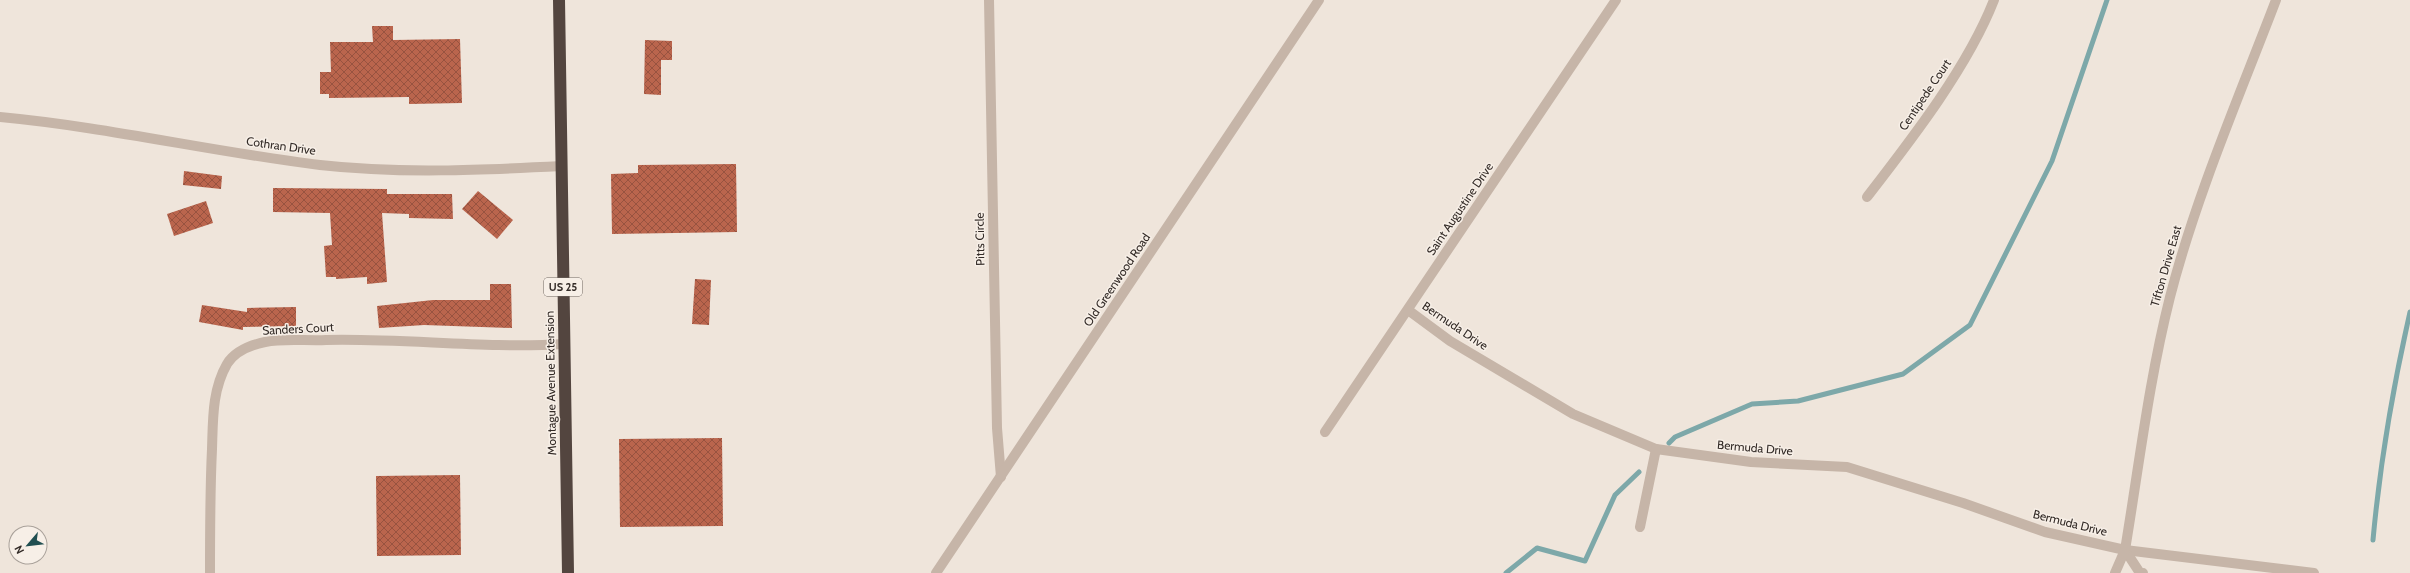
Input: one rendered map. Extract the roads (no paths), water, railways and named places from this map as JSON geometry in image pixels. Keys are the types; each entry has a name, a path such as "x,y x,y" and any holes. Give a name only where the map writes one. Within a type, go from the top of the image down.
{"highway":[{"name":"Montague Avenue Extension","path":"559,0 568,573"}],"street":[{"name":"Pitts Circle","path":"989,0 997,428 1000,477"},
{"name":"Old Greenwood Road","path":"936,573 1319,0"},
{"name":"Saint Augustine Drive","path":"1325,432 1616,0"},
{"name":"Centipede Court","path":"1867,197 1906,147 1964,59 1994,0"},
{"name":"Tifton Drive East","path":"2115,573 2125,550 2160,340 2170,296 2189,232 2276,0"},
{"name":"Cothran Drive","path":"0,117 48,122 262,157 334,166 416,170 562,166"},
{"name":"Bermuda Drive","path":"1408,310 1450,341 1573,414 1656,449 1751,462 1846,467 1963,503 2045,532 2125,550 2314,573"},
{"name":"Sanders Court","path":"210,573 211,475 214,400 221,376 228,362 238,352 248,347 267,342 350,340 522,347 564,344"},
{"path":"1640,527 1656,449"},
{"path":"2125,550 2140,572 2143,573"}],"waterway":[{"path":"1669,443 1675,437 1752,404 1798,401 1903,374 1970,325 2052,161 2107,0"},
{"path":"2373,540 2379,482 2388,425 2410,312"},
{"path":"1506,573 1537,548 1585,561 1615,495 1639,472"}]}
